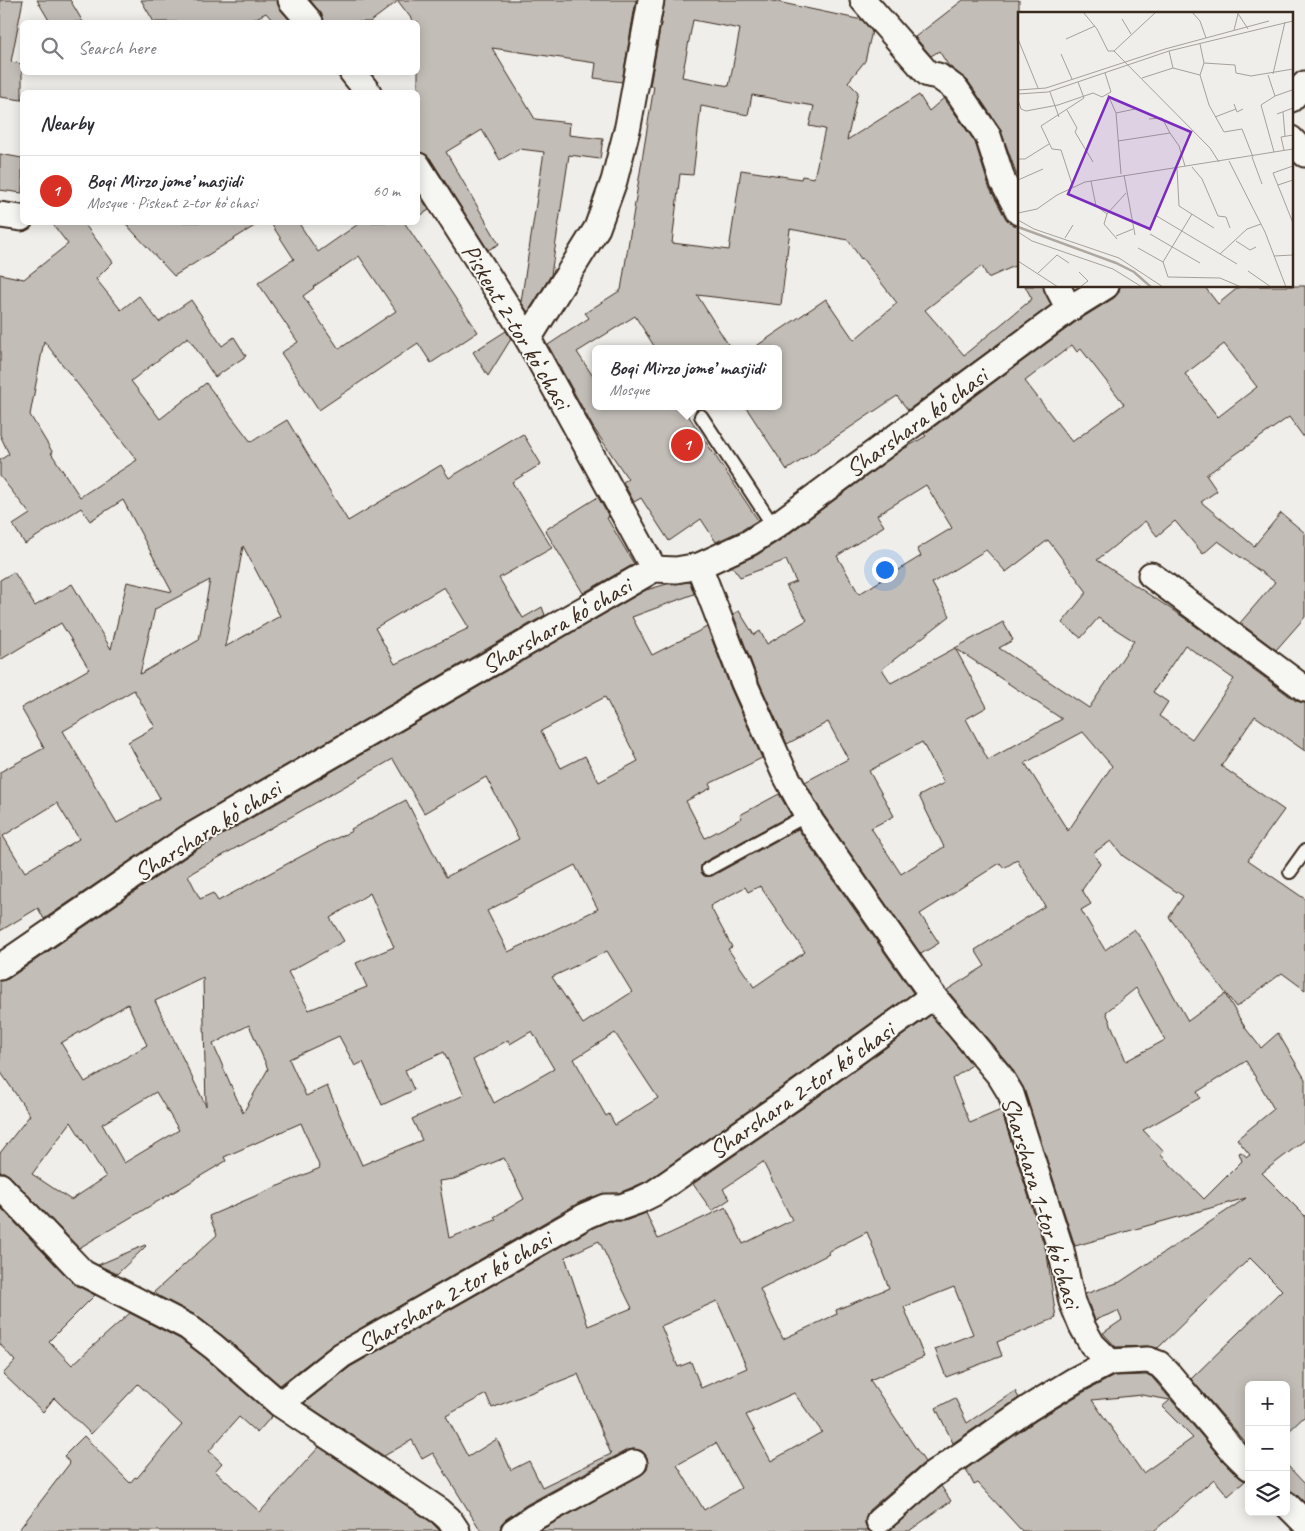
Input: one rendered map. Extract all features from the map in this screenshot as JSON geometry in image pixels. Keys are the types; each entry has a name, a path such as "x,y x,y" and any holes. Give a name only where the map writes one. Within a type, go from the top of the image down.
{"street":[{"path":"291,0 308,20"},
{"path":"528,339 597,228 608,200 628,126 650,0"},
{"path":"863,0 928,74 938,76 956,90 988,136 1003,182 1018,210"},
{"path":"354,75 366,90"},
{"path":"1292,98 1305,84"},
{"path":"1292,140 1305,154"},
{"name":"Piskent 2-tor koʻchasi","path":"420,169 528,339 654,569"},
{"path":"1058,288 1069,309"},
{"name":"Sharshara koʻchasi","path":"0,967 188,838 654,569 676,570 699,566 749,543 774,527 1069,309 1103,288"},
{"name":"Sharshara 1-tor koʻchasi","path":"699,566 744,683 784,772 807,815 932,996 1000,1076 1011,1094 1061,1250 1072,1302 1092,1344 1110,1362"},
{"path":"1151,575 1305,689"},
{"name":"Sharshara 2-tor koʻchasi","path":"280,1404 342,1355 586,1215 606,1207 621,1207 638,1202 654,1193 796,1095 932,996"},
{"path":"0,1186 83,1273 188,1327 280,1404 440,1512 449,1519 457,1531"},
{"path":"880,1521 931,1476 1029,1408 1075,1380 1110,1362 1148,1360 1158,1364 1245,1463"},
{"path":"514,1531 533,1518 634,1463"},
{"path":"1290,1508 1305,1523"}],"lane":[{"path":"701,416 774,527"},
{"path":"708,869 807,815"},
{"path":"1290,872 1305,851"}],"building":[{"path":"0,0 23,0 11,62 20,64 22,90 20,90 20,100 0,97"},
{"path":"37,0 70,0 82,20 49,20"},
{"path":"141,0 277,0 280,9 289,20 272,20 266,13 252,20 153,20"},
{"path":"310,0 636,0 622,82 594,78 596,63 492,48 535,119 570,123 569,135 603,139 600,159 569,155 551,275 528,312 521,302 544,152 520,148 500,160 482,130 446,152 499,244 488,250 430,158 420,153 420,90 418,90 418,75 420,75 420,20 412,20 398,1 373,20 323,20 321,13"},
{"path":"665,0 768,0 862,20 872,31 865,61 848,82 858,92 847,140 919,95 929,111 944,98 975,142 989,187 1006,219 1018,226 1018,264 988,278 982,266 925,310 964,355 1032,299 1026,288 1044,288 1051,305 908,410 897,396 787,470 748,410 782,410 782,345 758,345 826,299 854,340 897,303 848,240 790,229 781,305 697,295 728,345 653,345 635,316 577,352 592,375 592,410 685,410 758,520 716,542 701,519 669,541 641,498 634,502 623,482 628,479 593,427 548,345 589,318 585,313 621,290 654,86 650,86","holes":["693,20 740,29 729,86 682,77","752,95 814,106 809,126 825,129 814,178 802,176 801,179 741,170 729,250 672,243 680,174 693,175 701,106 748,115"]},
{"path":"963,0 1019,0 1018,178 1000,128 968,81 948,65 939,51 931,56 915,37"},
{"path":"0,154 20,158 20,193 0,190"},
{"path":"420,195 429,210 420,216"},
{"path":"53,225 85,225 113,262 96,279 121,310 139,296 159,322 191,300 222,346 234,337 246,356 215,377 188,337 131,381 160,419 206,383 251,442 287,420 348,521 441,465 449,478 523,434 541,464 512,482 552,548 499,578 523,618 542,607 545,615 181,826 44,919 38,908 0,931 0,772 44,748 21,708 89,669 61,623 0,660 0,580 14,572 35,606 72,584 111,649 127,582 172,592 123,500 90,521 81,508 25,544 13,525 30,514 0,476 0,460 9,454 0,435 0,274 24,279 68,244","holes":["44,341 137,460 80,497 51,453 53,453 30,415","243,546 280,616 225,647","210,580 199,640 140,674 155,609","444,587 469,628 395,664 375,628","134,690 155,727 128,742 160,798 117,823 63,731","57,803 79,839 25,872 3,836"]},
{"path":"127,225 256,225 174,276"},
{"path":"272,225 300,225 318,252 357,225 406,225 478,332 431,363 418,343 319,410 281,353 298,342 258,283 294,259","holes":["359,256 396,311 339,349 303,296 313,287"]},
{"path":"1292,286 1305,286 1305,439 1289,417 1206,475 1217,491 1201,502 1254,546 1281,513 1305,533 1305,617 1276,650 1240,623 1275,582 1218,541 1203,554 1175,521 1157,536 1145,521 1097,560 1186,619 1296,701 1305,703 1305,751 1255,716 1221,766 1284,810 1248,860 1305,899 1305,990 1282,973 1236,1007 1169,917 1183,896 1123,856 1111,841 1093,853 1100,864 1082,890 1091,904 1081,910 1105,950 1134,929 1144,943 1188,1021 1225,994 1246,1029 1261,1048 1278,1033 1305,1079 1305,1140 1262,1173 1305,1216 1305,1416 1290,1430 1290,1381 1245,1381 1245,1441 1191,1379 1282,1290 1250,1258 1158,1348 1147,1346 1116,1347 1103,1333 1122,1320 1118,1311 1095,1320 1085,1294 1120,1282 1246,1198 1075,1246 1023,1087 1011,1067 947,990 985,966 975,950 1045,906 1017,860 1004,868 1000,863 920,914 939,943 921,954 823,814 805,782 848,759 828,722 787,744 757,677 733,614 739,611 754,635 760,631 767,644 807,620 786,586 796,582 786,560 740,577 732,566 757,555 782,539 902,450 926,436 924,434 1077,321 1114,298 1119,288 1206,288 1218,304 1238,288 1292,288","holes":["1224,344 1257,387 1218,417 1185,374","1072,345 1077,352 1081,349 1124,404 1072,442 1025,381","926,485 952,528 917,549 921,556 859,594 837,556 884,526 877,515","1048,540 1087,592 1062,623 1081,638 1098,618 1134,641 1089,708 999,648 1013,640 1003,622 891,683 882,669 950,616 932,583 986,550 1006,572","1185,645 1234,679 1192,739 1159,716 1168,702 1153,692","955,648 1062,719 988,760 966,719 987,707","1083,732 1112,766 1068,831 1025,763","922,742 944,783 919,796 944,847 901,874 871,828 894,816 869,771","1136,988 1165,1040 1126,1061 1106,1012","1246,1061 1274,1109 1237,1139 1250,1155 1247,1157 1241,1152 1239,1153 1242,1161 1204,1199 1161,1155 1164,1152 1143,1130 1200,1098 1197,1092"]},
{"path":"506,331 511,339 488,376 473,352"},
{"path":"598,497 609,517 607,518 634,564 583,593 545,530"},
{"path":"690,582 694,594 632,617 652,655 707,627 731,689 762,758 709,784 711,788 686,801 705,838 742,818 740,815 779,794 791,815 704,862 701,865 701,872 704,876 712,876 798,829 913,993 647,1181 619,1193 601,1194 580,1202 335,1343 280,1385 197,1316 153,1293 217,1235 209,1216 320,1168 301,1123 224,1157 226,1161 79,1248 10,1176 0,1172 0,1153 30,1115 0,1071 0,981 8,979 196,850 646,590 667,584","holes":["605,697 638,761 599,782 585,756 561,768 541,731","393,759 424,813 486,777 519,839 446,877 406,800 351,829 352,831 218,901 213,893 200,899 188,875","575,865 598,909 508,952 487,911","760,886 805,952 754,987 728,949 732,947 710,906 745,887 748,892","370,893 394,947 356,963 367,987 309,1010 288,972 344,941 330,918","607,951 632,992 583,1024 552,977","203,978 206,1106 155,1001","128,1004 147,1045 85,1082 61,1043","249,1025 268,1069 243,1113 213,1044","532,1031 554,1069 494,1103 473,1060 508,1040 510,1044","615,1033 658,1098 615,1125 609,1114 606,1116 574,1059","339,1036 355,1066 363,1062 382,1105 414,1090 405,1070 444,1052 464,1095 412,1119 422,1140 362,1165 327,1086 306,1096 289,1059","156,1092 179,1130 124,1163 102,1124","71,1122 106,1177 71,1200 32,1174","504,1158 524,1199 494,1217 496,1220 449,1238 439,1181 454,1179"]},
{"path":"931,1015 972,1065 952,1079 970,1123 1001,1110 1047,1254 1056,1318 997,1342 1002,1356 946,1377 935,1349 973,1334 954,1287 904,1307 924,1357 870,1380 925,1462 869,1510 865,1523 869,1531 539,1531 646,1471 647,1457 642,1451 634,1449 627,1450 526,1505 501,1524 500,1531 481,1531 433,1453 422,1459 412,1440 384,1456 304,1403 350,1367 593,1228 609,1221 625,1221 646,1213 658,1239 726,1207 743,1244 792,1220 763,1162 723,1189 730,1199 712,1211 693,1184","holes":["867,1232 889,1288 836,1310 837,1314 783,1339 760,1289 829,1254 828,1252","599,1241 632,1308 588,1326 565,1257","717,1301 747,1368 701,1388 691,1362 678,1367 661,1326","578,1374 611,1454 542,1487 529,1461 511,1470 497,1439 468,1457 446,1416 486,1394 492,1408","794,1393 822,1432 771,1461 746,1415","716,1443 741,1488 704,1510 677,1465"]},
{"path":"0,1207 73,1283 95,1295 49,1341 72,1365 130,1313 180,1339 272,1416 257,1433 239,1417 209,1451 222,1463 215,1471 260,1512 319,1447 431,1522 440,1531 18,1531 70,1463 64,1456 84,1436 130,1483 135,1477 137,1478 182,1425 138,1384 91,1434 54,1398 43,1412 3,1374 15,1361 0,1344"},
{"path":"145,1245 117,1274 98,1265"},
{"path":"1114,1376 1151,1376 1223,1461 1245,1481 1228,1496 1214,1479 1154,1531 1022,1531 978,1483 974,1485 966,1469 1037,1420","holes":["1142,1395 1170,1400 1162,1407 1193,1438 1143,1473 1092,1400"]},
{"path":"1015,1391 1019,1398 953,1443 936,1408 955,1398 967,1423"},
{"path":"1290,1468 1305,1484 1305,1503 1296,1494 1290,1492"},
{"path":"941,1486 951,1501 909,1531 889,1531"}],"place":[{"name":"Boqi Mirzo jome’ masjidi","path":"687,445"}]}
